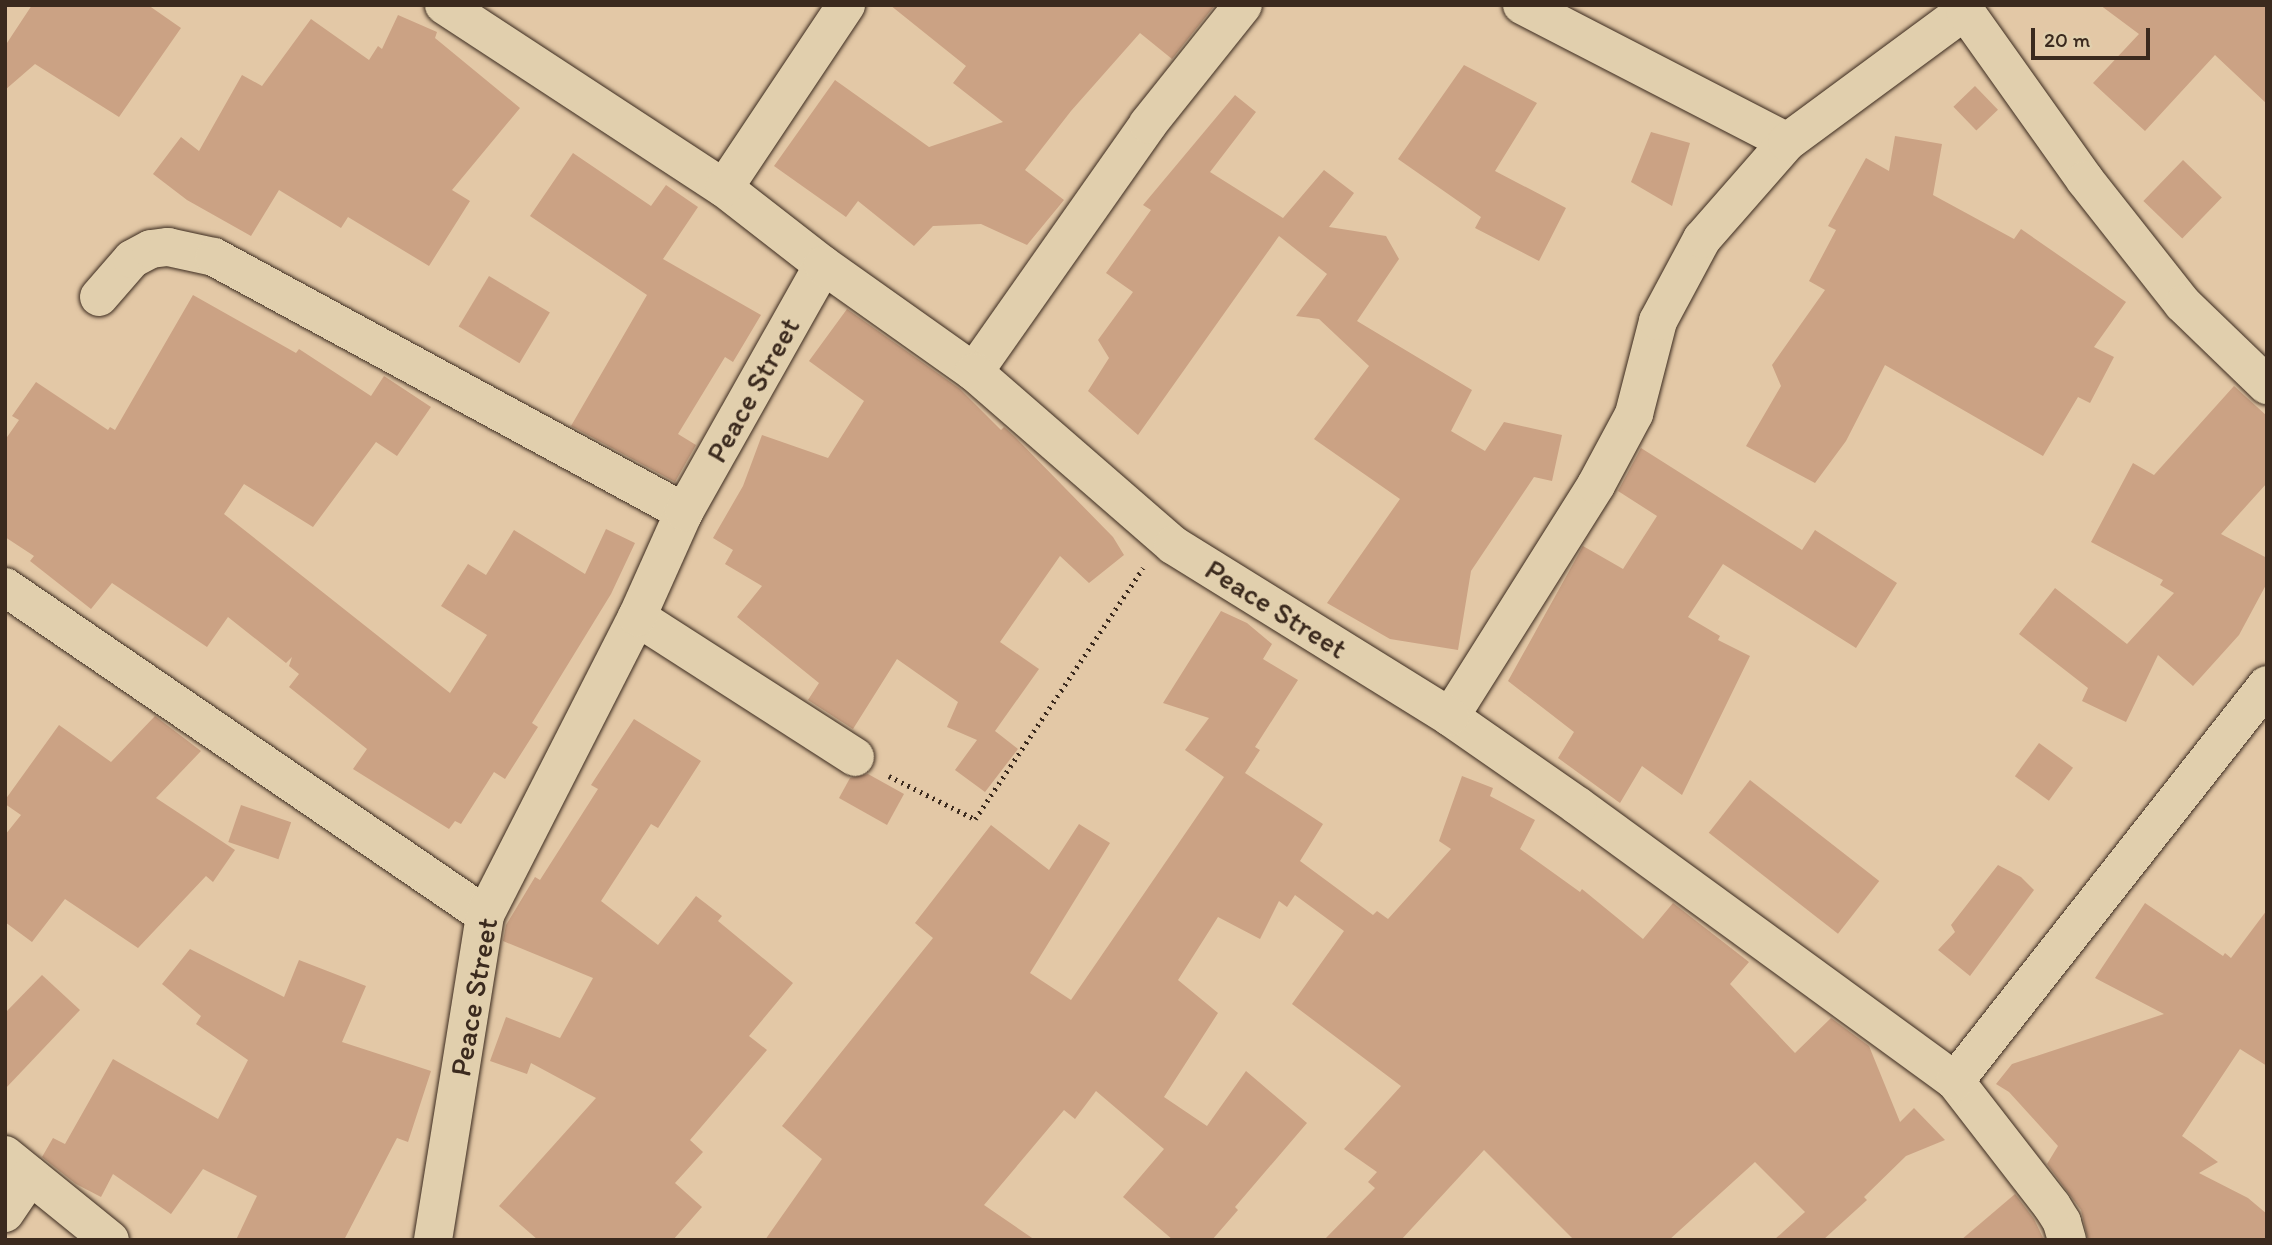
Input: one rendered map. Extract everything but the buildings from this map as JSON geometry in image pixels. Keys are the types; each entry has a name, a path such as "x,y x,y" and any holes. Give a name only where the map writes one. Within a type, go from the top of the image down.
{"street":[{"path":"444,5 724,187 823,265"},
{"path":"724,187 846,5"},
{"path":"974,372 1148,124 1243,5"},
{"path":"1522,5 1787,142"},
{"path":"1450,717 1596,485 1634,414 1658,321 1702,239 1787,142 1967,8 2085,180 2183,304 2267,385"},
{"path":"99,297 132,259 151,249 168,247 214,257 684,512"},
{"name":"Peace Street","path":"433,1240 485,915 636,617 684,512 823,265 974,372 1164,537 1450,717 1578,806 1955,1081 2052,1206 2062,1222 2067,1240"},
{"path":"5,587 485,915"},
{"path":"636,617 855,757"},
{"path":"1955,1081 2267,685"},
{"path":"5,1213 18,1166 110,1240"}],"path":[{"path":"855,757 975,819 1164,537"}]}
